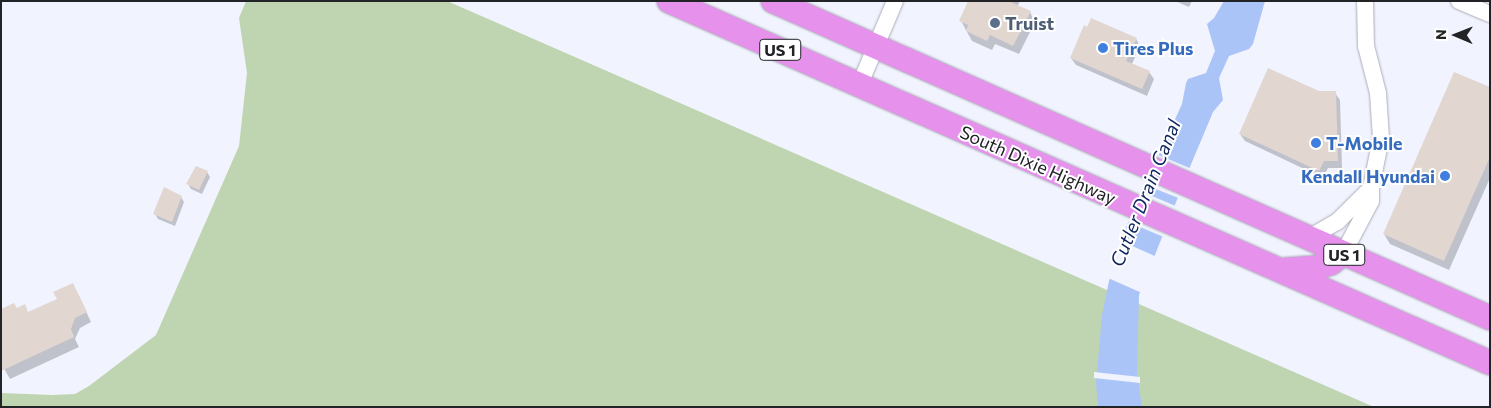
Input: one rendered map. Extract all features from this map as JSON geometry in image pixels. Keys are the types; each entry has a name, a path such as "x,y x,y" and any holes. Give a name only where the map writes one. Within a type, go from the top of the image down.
{"highway":[{"name":"South Dixie Highway","path":"669,1 704,8 859,86 1490,363"},
{"name":"US 1","path":"772,1 1198,191 1490,318"},
{"path":"1279,270 1314,268 1331,263 1343,254"}],"street":[{"path":"859,86 895,1"},
{"path":"1343,254 1368,210 1371,201 1371,188 1376,168 1381,125 1378,93 1366,46 1365,1"},
{"path":"1459,1 1490,14"},
{"path":"1307,239 1337,222 1371,188"}],"green space":[{"path":"246,1 447,1 1374,407 1,407 1,393 75,394 89,386 156,335 239,146 247,73 239,18"}],"water":[{"name":"Cutler Drain Canal","path":"1224,1 1265,1 1253,44 1249,49 1229,56 1219,78 1223,100 1213,112 1139,295 1137,373 1142,407 1098,407 1096,383 1102,315 1109,281 1125,237 1123,234 1182,104 1188,79 1206,73 1215,51 1207,24 1214,18"}],"pier":[{"path":"1156,154 1192,169 1181,199 1143,184"},
{"path":"1140,191 1178,207 1166,238 1126,221"},
{"path":"1121,241 1157,257 1142,293 1108,278"},
{"path":"1094,372 1140,377 1140,383 1094,378"}],"building":[{"name":"Truist","path":"968,1 1008,1 1031,11 1013,46 990,35 987,41 966,31 968,25 959,21"},
{"name":"Tires Plus","path":"1091,18 1137,38 1126,61 1150,71 1142,89 1070,58 1084,25 1087,27"},
{"path":"1268,68 1319,91 1336,91 1338,161 1324,161 1319,171 1239,134"},
{"name":"Kendall Hyundai","path":"1454,72 1490,87 1490,157 1444,261 1383,234"},
{"path":"196,166 208,171 199,190 186,184"},
{"path":"164,187 182,196 172,222 153,214"},
{"path":"73,283 87,312 75,318 71,329 74,337 1,371 1,309 14,303 17,308 25,304 28,312 57,299 53,292"}],"place":[{"name":"Truist","path":"995,23"},
{"name":"Tires Plus","path":"1103,48"},
{"name":"T-Mobile","path":"1316,143"},
{"name":"Kendall Hyundai","path":"1445,176"}]}
